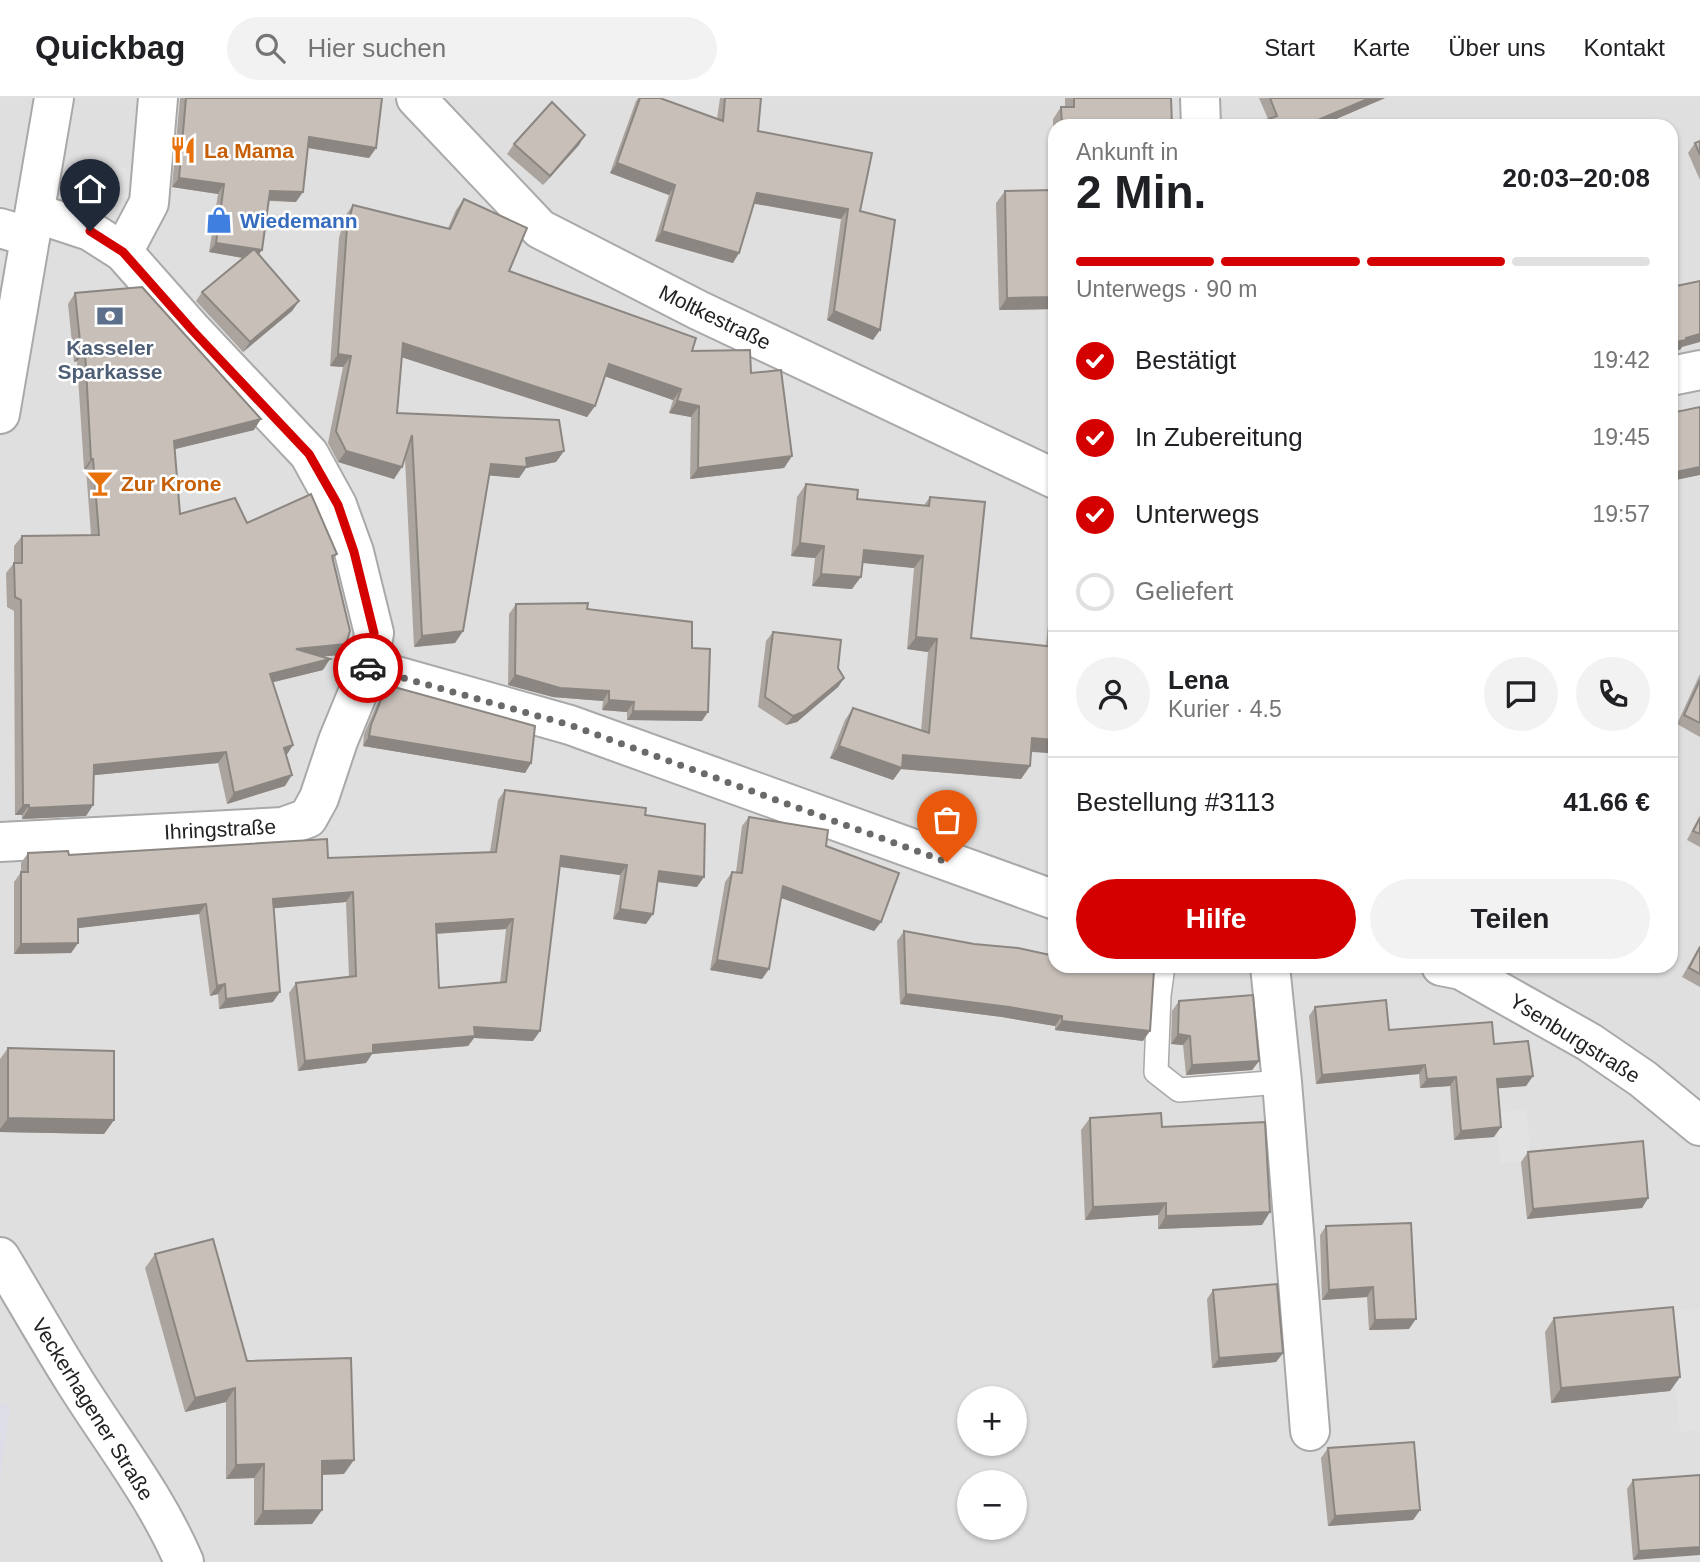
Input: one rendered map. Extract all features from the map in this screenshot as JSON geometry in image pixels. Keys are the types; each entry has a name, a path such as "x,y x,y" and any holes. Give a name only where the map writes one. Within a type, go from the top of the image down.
{"street":[{"path":"0,414 22,226 54,98"},
{"path":"123,252 149,203 158,98"},
{"name":"Moltkestraße","path":"416,98 540,229 698,310 1048,475"},
{"path":"1200,98 1201,119"},
{"name":"Ihringstraße","path":"0,842 283,827 308,818 319,798 368,668 374,633 354,552 338,505 309,454 123,252 90,231 22,226"},
{"path":"1678,374 1700,369"},
{"path":"368,668 570,725 1048,897"},
{"path":"1271,973 1310,1431"},
{"name":"Ysenburgstraße","path":"1466,973 1589,1042 1643,1079 1700,1126"},
{"name":"Veckerhagener Straße","path":"0,1257 12,1302 75,1382 133,1470 177,1544 184,1562"}],"lane":[{"path":"1162,973 1156,1072 1179,1090 1282,1082"}],"shaded area":[{"path":"0,98 1700,98 1700,1562 0,1562"},
{"path":"98,166 144,169 142,200 95,196"},
{"path":"1526,1110 1531,1160 1500,1163 1496,1112"},
{"path":"1699,1308 1700,1430 1680,1432 1668,1312"},
{"path":"0,1403 10,1406 0,1482"}],"building":[{"path":"186,98 382,98 376,148 309,137 303,192 270,191 262,250 216,243 224,184 179,178"},
{"path":"640,98 660,98 723,121 725,98 761,98 758,131 872,153 860,211 895,220 880,330 834,311 848,209 757,193 739,253 662,231 675,185 617,163"},
{"path":"1074,98 1171,98 1172,119 1062,119 1061,107 1074,107"},
{"path":"1270,98 1370,98 1320,119 1269,119 1277,116"},
{"path":"552,102 585,135 550,176 514,144"},
{"path":"1700,141 1700,155 1695,143"},
{"path":"1048,190 1048,297 1007,298 1005,191"},
{"path":"464,199 527,228 509,271 696,338 692,351 750,350 751,373 781,370 792,456 698,468 699,406 677,401 681,389 609,364 595,406 403,343 397,413 559,420 564,451 526,458 527,467 491,464 463,631 422,636 412,435 402,467 346,451 336,431 351,356 338,354 347,227 353,205 450,229"},
{"path":"254,249 299,301 250,342 202,292"},
{"path":"1700,281 1700,334 1678,342 1678,286"},
{"path":"142,287 261,419 174,441 180,514 235,498 247,523 311,494 337,554 332,556 350,631 346,644 296,649 330,659 270,674 293,745 284,748 292,775 234,793 226,752 94,765 93,805 29,808 29,805 23,805 21,600 15,597 14,563 22,563 22,536 99,535 91,459 85,351 81,351 75,293"},
{"path":"1700,407 1700,467 1678,472 1678,412"},
{"path":"806,484 858,490 857,499 929,506 930,497 985,502 971,638 1048,646 1048,739 1032,738 1030,766 903,755 902,768 839,746 853,708 929,733 937,639 916,637 923,556 864,550 861,577 821,574 824,546 800,543"},
{"path":"588,603 587,609 692,622 692,648 710,649 708,712 633,711 634,702 609,700 609,691 560,688 515,675 516,604"},
{"path":"773,632 841,640 838,668 844,678 803,712 793,716 765,697"},
{"path":"1700,680 1700,723 1684,715"},
{"path":"387,685 535,726 531,763 369,736"},
{"path":"505,790 646,808 645,815 705,824 704,877 659,871 653,914 620,909 627,865 561,856 540,1031 474,1027 475,1036 373,1045 373,1053 305,1061 296,983 356,976 353,892 273,899 280,992 226,999 225,984 217,986 206,904 78,919 78,943 21,944 21,872 28,872 28,853 68,851 69,855 327,839 328,858 496,852","holes":["513,919 506,982 439,988 436,924"]},
{"path":"749,817 828,830 826,846 899,873 881,922 783,886 769,969 717,960 732,872 742,873"},
{"path":"1700,818 1700,834 1693,831"},
{"path":"904,931 1048,954 1048,973 1154,973 1150,1031 1062,1021 1062,1016 906,994"},
{"path":"1700,947 1700,974 1689,968"},
{"path":"1253,995 1259,1061 1192,1065 1190,1036 1178,1034 1179,1001"},
{"path":"1386,1000 1389,1030 1492,1022 1494,1044 1528,1041 1533,1076 1497,1079 1501,1127 1461,1131 1456,1077 1427,1079 1425,1065 1322,1075 1315,1007"},
{"path":"8,1048 114,1051 114,1120 8,1118"},
{"path":"1161,1113 1162,1127 1265,1122 1270,1212 1166,1216 1166,1203 1093,1207 1090,1118"},
{"path":"1643,1141 1648,1198 1533,1209 1528,1152"},
{"path":"1411,1223 1416,1319 1375,1320 1373,1287 1329,1290 1326,1226"},
{"path":"213,1239 247,1361 351,1358 354,1460 322,1461 322,1510 263,1511 264,1464 236,1465 235,1388 195,1398 155,1254"},
{"path":"1277,1284 1283,1353 1219,1358 1213,1290"},
{"path":"1673,1307 1680,1377 1561,1388 1554,1318"},
{"path":"1414,1442 1420,1510 1335,1516 1328,1448"},
{"path":"1700,1475 1700,1547 1639,1551 1633,1480"}],"way so far":[{"path":"368,668 570,725 947,862"}],"place":[{"name":"La Mama","path":"183,150"},
{"name":"Wiedemann","path":"219,220"},
{"name":"Kasseler Sparkasse","path":"110,316"},
{"name":"Zur Krone","path":"100,483"}],"route":[{"path":"90,231 123,252 309,454 338,505 354,552 374,633 368,668"}]}
